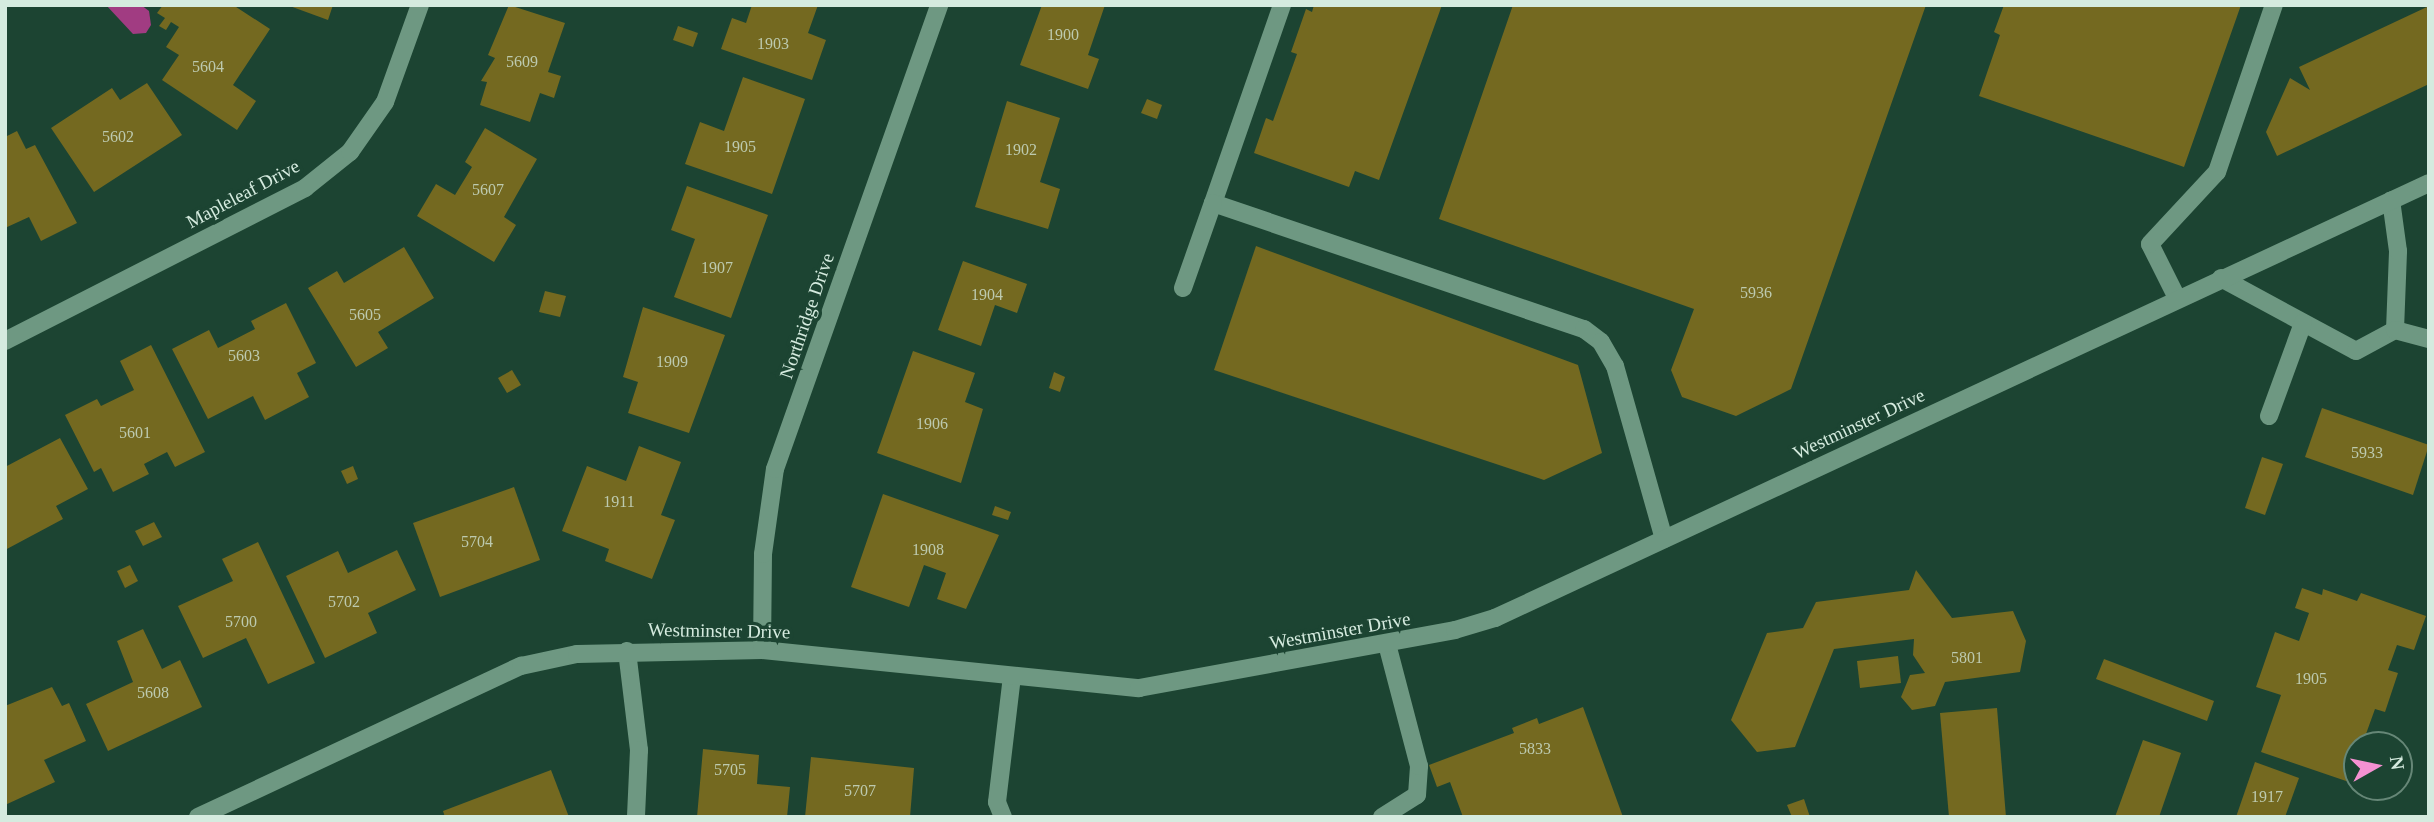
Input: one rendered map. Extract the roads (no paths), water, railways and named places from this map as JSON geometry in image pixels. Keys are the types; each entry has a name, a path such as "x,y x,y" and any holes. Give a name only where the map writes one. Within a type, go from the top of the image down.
{"street":[{"name":"Mapleleaf Drive","path":"5,341 305,188 350,152 386,102 420,5"},
{"name":"Northridge Drive","path":"762,650 763,554 775,469 939,5"},
{"path":"1183,288 1282,5"},
{"path":"2177,298 2150,244 2217,172 2274,5"},
{"name":"Westminster Drive","path":"198,817 522,666 577,653 762,650 1139,688 1387,644 1495,618 2177,298 2429,183"},
{"path":"2391,200 2398,251 2395,330"},
{"path":"1213,203 1584,329 1601,342 1615,366 1664,539"},
{"path":"2221,278 2356,351 2395,330 2429,339"},
{"path":"2269,416 2303,323"},
{"path":"1382,817 1417,795 1419,766 1387,644"},
{"path":"627,651 639,750 636,817"},
{"path":"1003,817 997,802 1012,676"}]}
